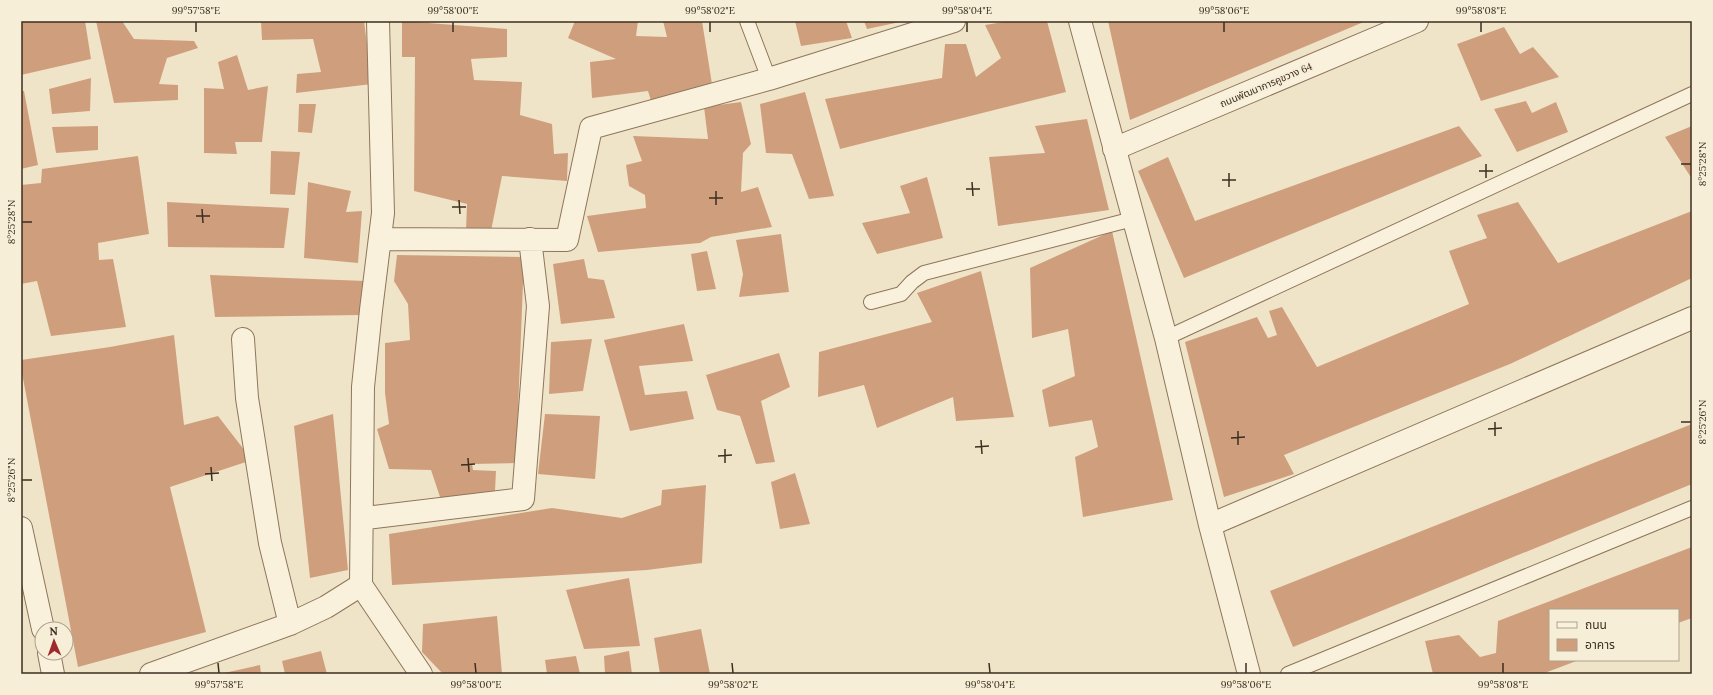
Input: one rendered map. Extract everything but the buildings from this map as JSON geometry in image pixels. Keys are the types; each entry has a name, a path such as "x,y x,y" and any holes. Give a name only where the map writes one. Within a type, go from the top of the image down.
{"street":[{"path":"378,21 383,213 363,387 361,585 421,674"},
{"path":"380,239 567,240 591,128 769,79 954,21"},
{"path":"1080,21 1166,338 1210,525 1249,674"},
{"name":"ถนนพัฒนาการคูขวาง 64","path":"1114,149 1417,21"},
{"path":"362,518 523,499 538,306 530,239"},
{"path":"1210,525 1692,318"},
{"path":"242,339 247,398 270,542 290,624"},
{"path":"21,528 41,621"},
{"path":"152,674 290,624 326,608 361,585"},
{"path":"51,661 53,674"}],"lane":[{"path":"747,21 769,79"},
{"path":"1166,338 1692,94"},
{"path":"871,302 901,294 912,282 924,274 1133,219"},
{"path":"1288,674 1692,508"}]}
